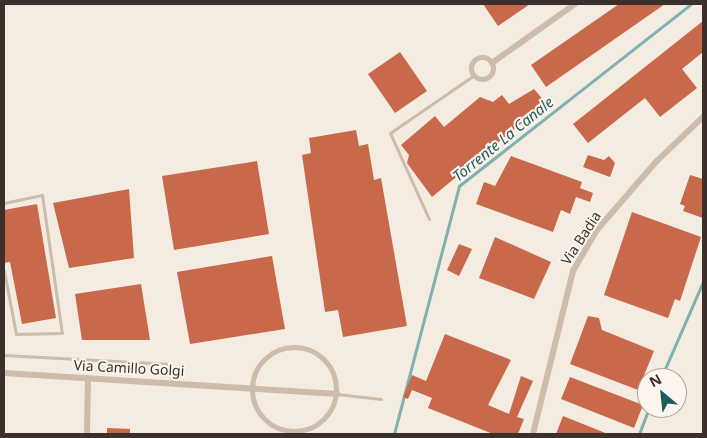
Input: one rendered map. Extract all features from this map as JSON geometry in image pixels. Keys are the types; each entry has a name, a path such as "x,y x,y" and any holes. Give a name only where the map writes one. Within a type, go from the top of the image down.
{"street":[{"path":"492,63 490,78 483,81 473,76 476,60 492,63 575,4"},
{"name":"Via Badia","path":"533,434 573,271 597,230 656,162 703,117"},
{"path":"298,348 311,351 332,368 337,394 325,420 313,428 292,432 272,426 261,415 253,388 263,364 279,352 298,348"},
{"name":"Via Camillo Golgi","path":"4,374 337,394"},
{"path":"87,434 88,379"}],"lane":[{"path":"429,219 390,133 473,76"},
{"path":"4,203 42,195 62,334 16,334 4,271"},
{"path":"4,356 171,364 172,384"},
{"path":"337,394 381,398"}],"building":[{"path":"483,4 530,4 498,26"},
{"path":"619,4 665,4 546,87 531,65"},
{"path":"703,21 703,52 682,69 697,88 660,117 645,98 588,143 573,124"},
{"path":"400,52 427,91 395,113 368,74"},
{"path":"534,89 546,103 432,197 407,163 409,155 401,145 435,116 444,127 480,97 493,102 502,95 509,104"},
{"path":"356,130 359,146 368,144 374,180 381,178 407,326 343,337 338,310 325,312 302,155 311,153 309,138"},
{"path":"588,155 604,160 609,156 615,163 610,177 583,167"},
{"path":"511,156 582,182 580,188 593,193 590,202 576,197 570,214 561,210 553,232 476,204 484,182 495,186"},
{"path":"257,161 269,234 174,250 162,176"},
{"path":"690,175 703,179 703,218 683,211 685,206 680,204"},
{"path":"129,189 134,258 69,268 53,203"},
{"path":"37,204 56,318 22,324 10,262 4,263 4,210"},
{"path":"632,212 701,237 680,301 675,299 668,318 604,295"},
{"path":"495,237 551,262 534,299 479,278"},
{"path":"459,244 472,249 459,276 447,270"},
{"path":"272,256 285,329 190,344 177,272"},
{"path":"141,284 150,340 82,340 75,294"},
{"path":"588,316 599,318 602,330 654,351 647,368 637,368 637,390 570,364"},
{"path":"445,334 511,360 488,405 509,414 521,376 533,381 517,417 524,419 518,434 493,434 428,408 432,398 412,390 408,399 403,397 412,375 426,381"},
{"path":"570,377 637,403 638,418 634,428 561,399"},
{"path":"563,416 608,434 556,434"},
{"path":"107,428 130,429 130,434 107,434"}],"waterway":[{"name":"Torrente La Canale","path":"394,434 459,186 691,4"},
{"path":"665,368 703,282"},
{"path":"639,434 645,418"}]}
